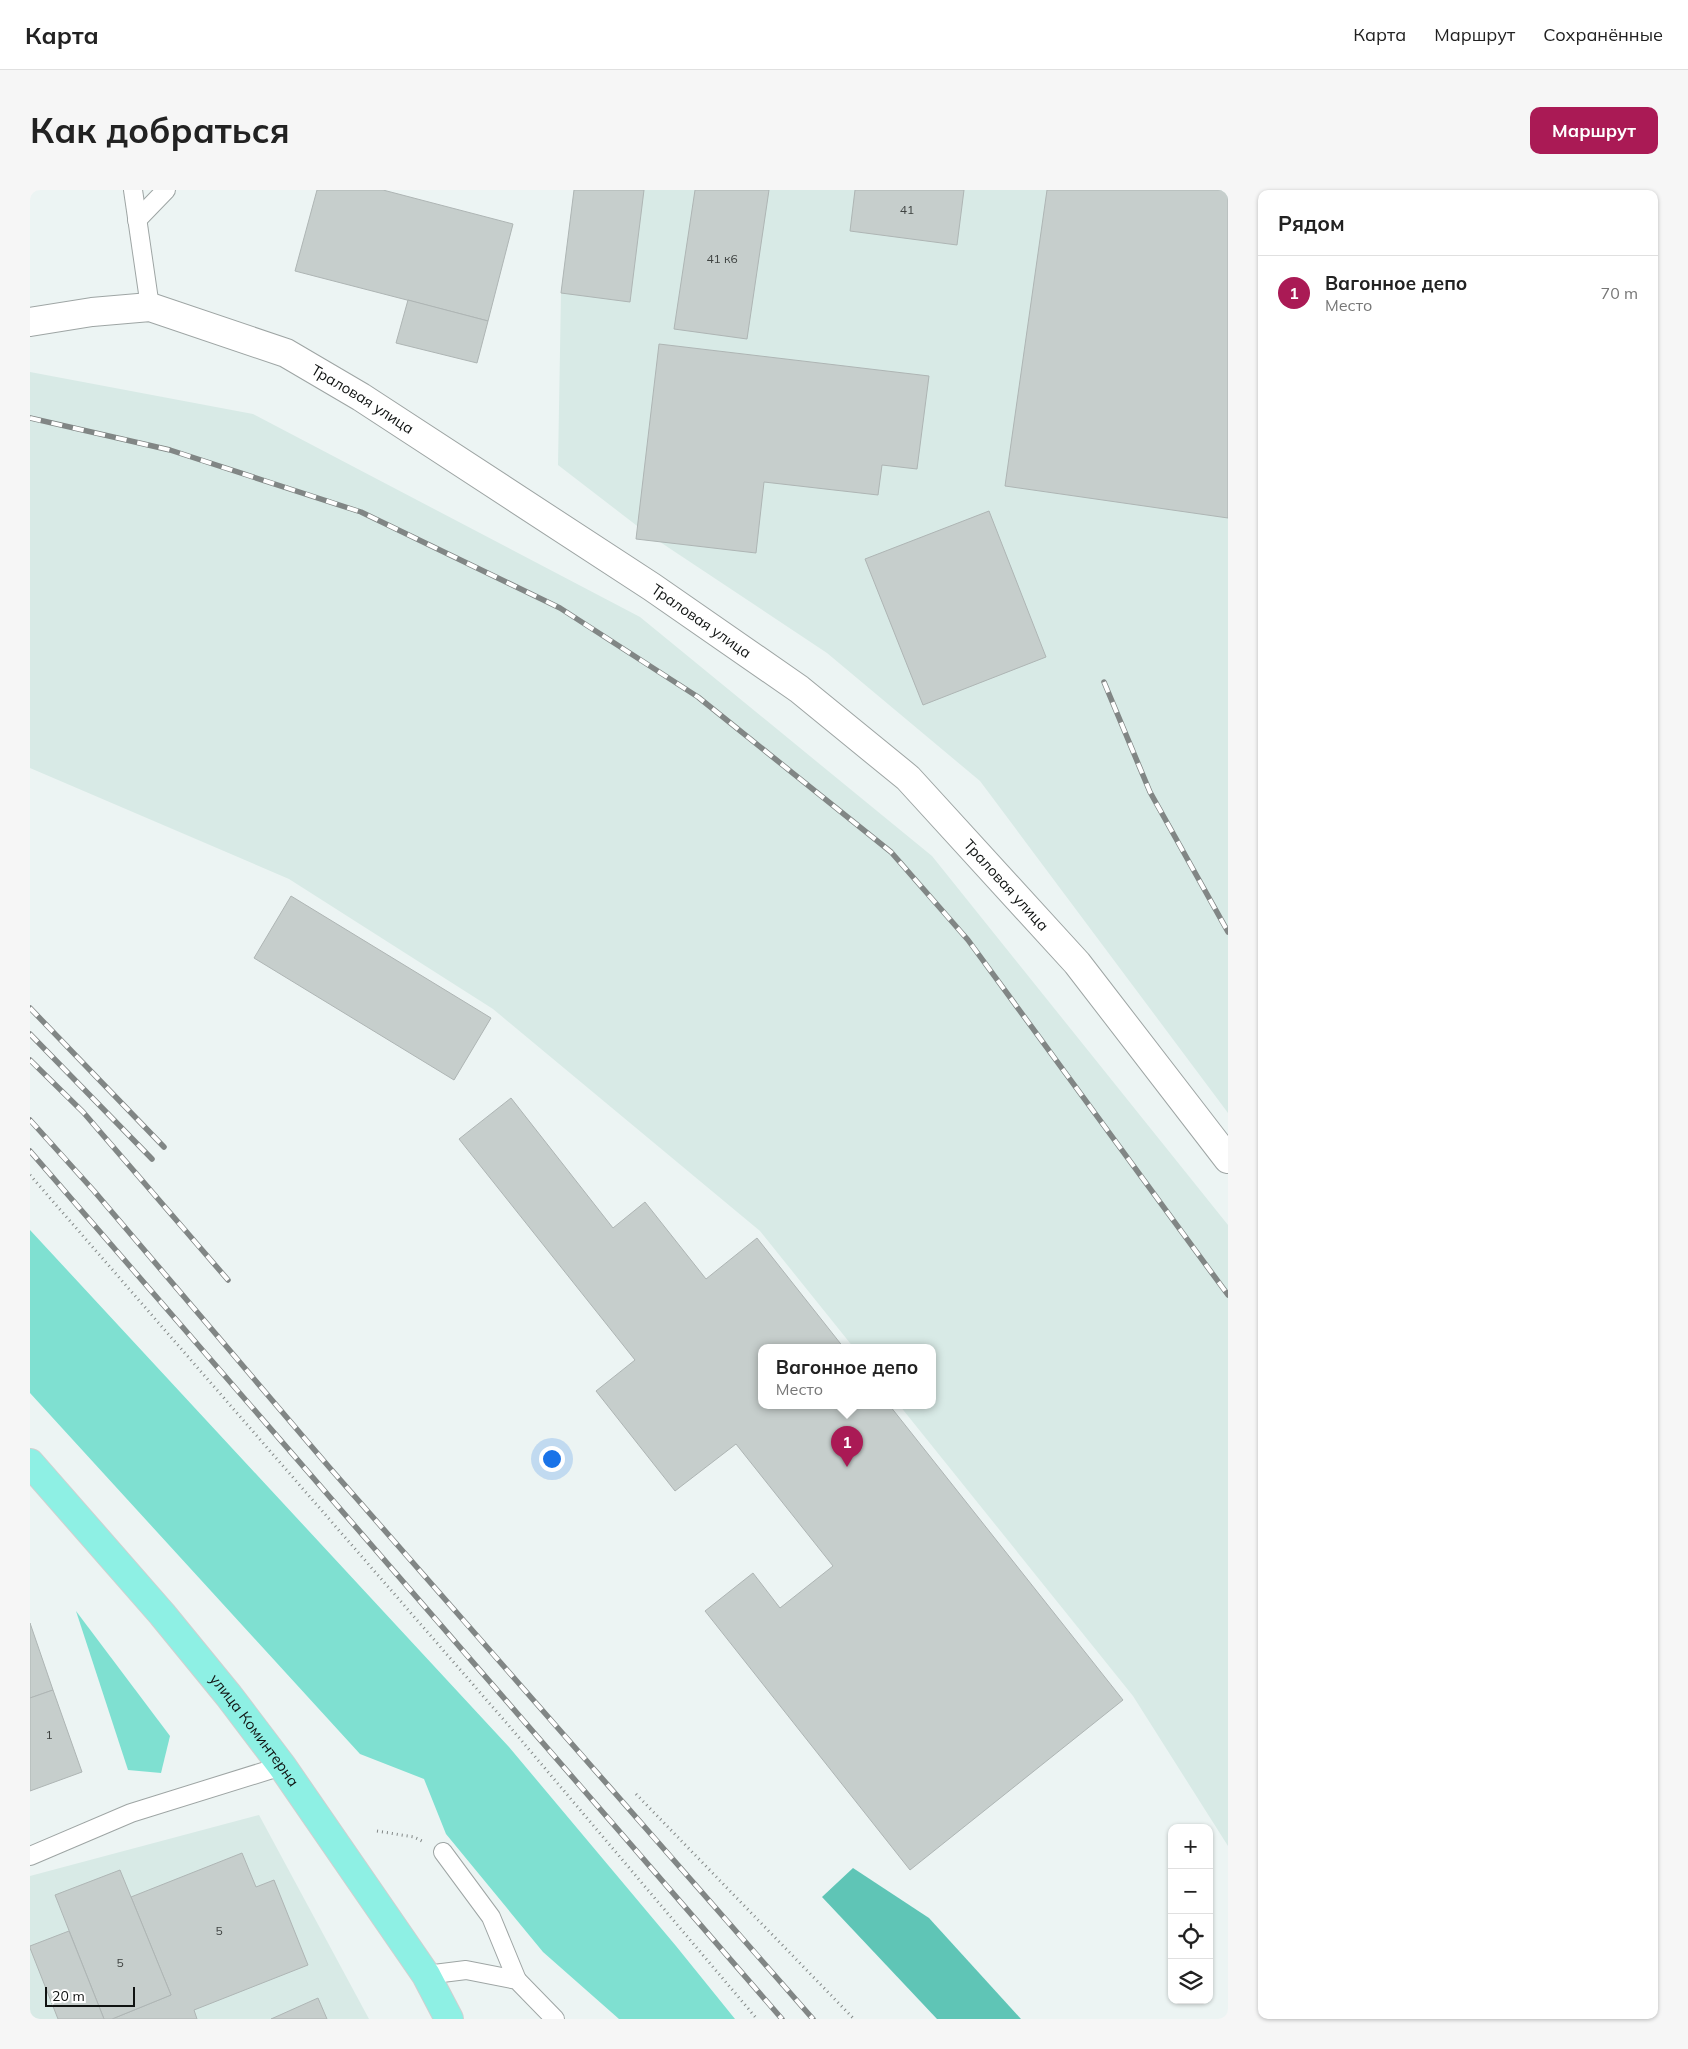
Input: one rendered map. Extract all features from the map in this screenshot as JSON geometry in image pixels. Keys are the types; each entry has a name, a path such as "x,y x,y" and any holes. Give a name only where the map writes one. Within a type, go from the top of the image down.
{"main road":[{"name":"улица Коминтерна","path":"30,1463 168,1621 229,1696 282,1766 426,1976 449,2019"}],"street":[{"name":"Траловая улица","path":"30,322 92,312 150,307 286,353 361,397 652,587 799,688 908,778 1078,963 1228,1159"}],"lane":[{"path":"133,190 150,307"},
{"path":"137,220 166,190"},
{"path":"30,1856 131,1813 282,1766"},
{"path":"443,1852 490,1916 517,1980 555,2019"},
{"path":"426,1976 466,1970 517,1980"}],"path":[{"path":"30,1175 503,1720 757,2019"},
{"path":"636,1794 854,2019"},
{"path":"377,1831 414,1837 443,1852"}],"shaded area":[{"path":"574,190 1228,190 1228,1113 980,781 827,653 645,532 558,465 561,293"},
{"path":"30,372 253,414 640,617 932,856 1228,1225 1228,1846 1133,1696 902,1409 936,1409 936,1344 851,1344 760,1231 493,1009 289,879 30,768"},
{"path":"259,1815 369,2019 30,2019 30,1876"}],"green space":[{"path":"30,1230 509,1747 735,2019 619,2019 543,1952 446,1834 424,1779 360,1754 30,1393"},
{"path":"76,1611 170,1736 161,1773 128,1770"},
{"path":"853,1868 929,1918 1021,2019 937,2019 822,1897"}],"building":[{"path":"317,190 383,190 513,224 488,321 295,271"},
{"path":"574,190 644,190 630,302 561,293"},
{"path":"695,190 769,190 747,339 674,329"},
{"path":"855,190 964,190 957,245 850,231"},
{"path":"1047,190 1228,190 1228,518 1005,486"},
{"path":"408,300 488,321 477,363 396,343"},
{"path":"659,344 929,376 917,469 882,465 878,495 764,482 756,553 636,539"},
{"path":"989,511 1046,657 923,705 865,559"},
{"path":"291,896 491,1018 454,1080 254,958"},
{"path":"511,1098 613,1228 645,1202 706,1279 757,1238 841,1344 758,1344 758,1409 892,1409 1123,1700 910,1870 705,1611 753,1573 780,1608 833,1566 736,1444 675,1491 596,1391 635,1360 459,1139"},
{"path":"30,1623 53,1690 30,1698"},
{"path":"53,1690 82,1772 30,1791 30,1698"},
{"path":"242,1853 256,1887 274,1880 308,1965 194,2010 197,2019 112,2019 171,1995 131,1897"},
{"path":"120,1870 171,1995 112,2019 104,2019 55,1895"},
{"path":"69,1931 104,2019 58,2019 30,1946"},
{"path":"318,1998 327,2019 271,2019"}],"railway":[{"path":"30,418 170,450 361,512 560,608 698,697 891,852 968,940 1228,1295"},
{"path":"1104,682 1150,792 1228,932"},
{"path":"30,1008 164,1147"},
{"path":"30,1034 152,1159"},
{"path":"30,1060 83,1112 228,1280"},
{"path":"30,1120 94,1191 329,1467 813,2019"},
{"path":"30,1151 782,2019"}],"place":[{"name":"Вагонное депо","path":"847,1467"}]}
